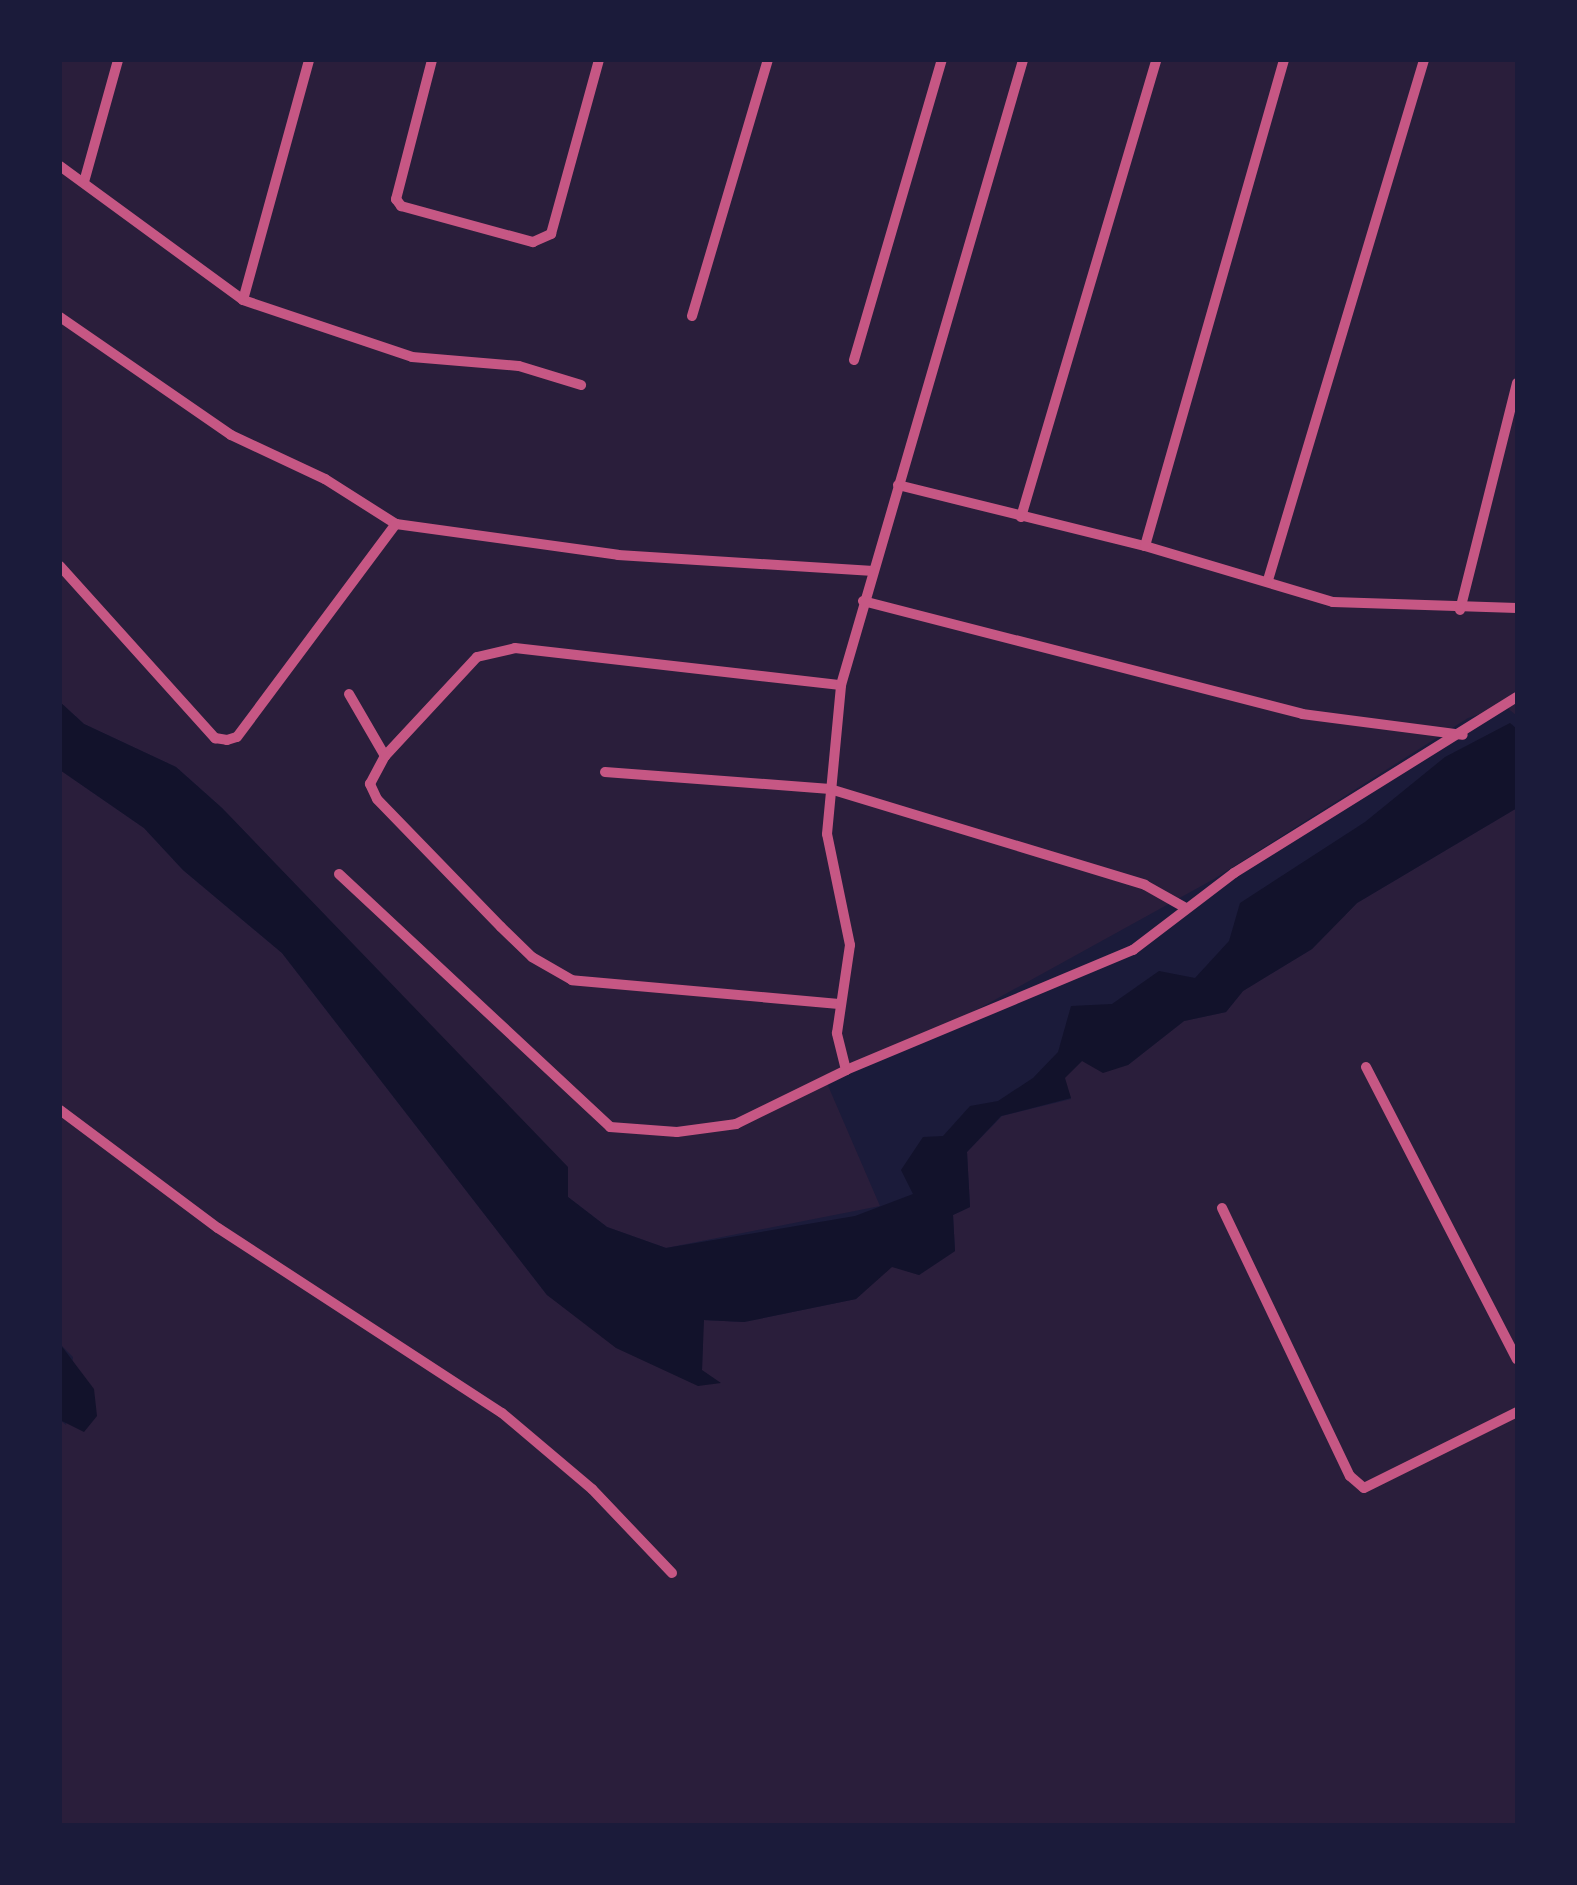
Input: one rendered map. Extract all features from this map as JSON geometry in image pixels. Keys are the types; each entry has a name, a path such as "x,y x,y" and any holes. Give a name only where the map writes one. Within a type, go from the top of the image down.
{"street":[{"path":"84,182 118,60"},
{"path":"243,300 309,60"},
{"path":"432,60 396,199 401,206 533,242 551,234 599,60"},
{"path":"692,316 768,60"},
{"path":"854,360 942,60"},
{"path":"846,1070 839,1004 850,945 827,834 841,685 862,601 1023,60"},
{"path":"1022,516 1156,60"},
{"path":"1144,546 1284,60"},
{"path":"1268,580 1424,60"},
{"path":"60,166 243,300 412,357 519,366 581,385"},
{"path":"60,318 231,435 325,480 396,524 636,556 872,571"},
{"path":"1460,610 1517,383"},
{"path":"898,485 1144,546 1333,602 1460,610 1517,608"},
{"path":"60,566 215,738 228,740 236,737 396,524"},
{"path":"862,601 1302,714 1463,735"},
{"path":"839,1004 572,980 532,957 377,799 370,784 384,756 477,657 514,648 841,685"},
{"path":"349,694 384,756"},
{"path":"338,874 610,1128 676,1132 736,1124 846,1070 1133,950 1184,906 1463,735 1517,697"},
{"path":"605,772 830,789 1145,885 1184,906"},
{"path":"1366,1067 1517,1359"},
{"path":"60,1110 218,1228 502,1414 592,1489 672,1573"},
{"path":"1222,1208 1350,1476 1364,1488 1517,1412"}],"shaded area":[{"path":"60,60 1517,60 1517,716 1505,706 1468,718 1214,879 942,1029 826,1081 880,1206 666,1248 607,1227 568,1197 355,947 222,808 176,767 84,724 60,702"},
{"path":"60,702 84,724 176,767 222,808 568,1167 568,1197 607,1227 666,1248 855,1216 913,1194 901,1170 923,1137 943,1136 970,1106 998,1101 1033,1078 1058,1052 1071,1006 1112,1004 1159,971 1195,978 1229,941 1240,903 1365,822 1445,757 1510,723 1517,729 1517,808 1357,903 1312,949 1243,991 1226,1012 1184,1021 1128,1065 1103,1073 1082,1061 1065,1078 1071,1098 1001,1116 967,1152 970,1207 953,1215 955,1251 919,1275 892,1267 856,1299 744,1322 704,1320 702,1370 721,1383 698,1386 616,1348 547,1295 282,953 183,870 144,828 60,770"},
{"path":"60,770 144,828 183,870 282,953 547,1295 702,1370 703,1320 744,1322 856,1299 892,1266 919,1275 955,1251 953,1215 970,1207 967,1152 1002,1116 1071,1099 1064,1078 1083,1060 1128,1065 1184,1021 1226,1012 1243,991 1312,949 1357,903 1517,808 1517,1825 60,1825 60,1420 66,1425 73,1357 60,1344"},
{"path":"60,1344 94,1389 97,1416 84,1432 60,1420"}]}
